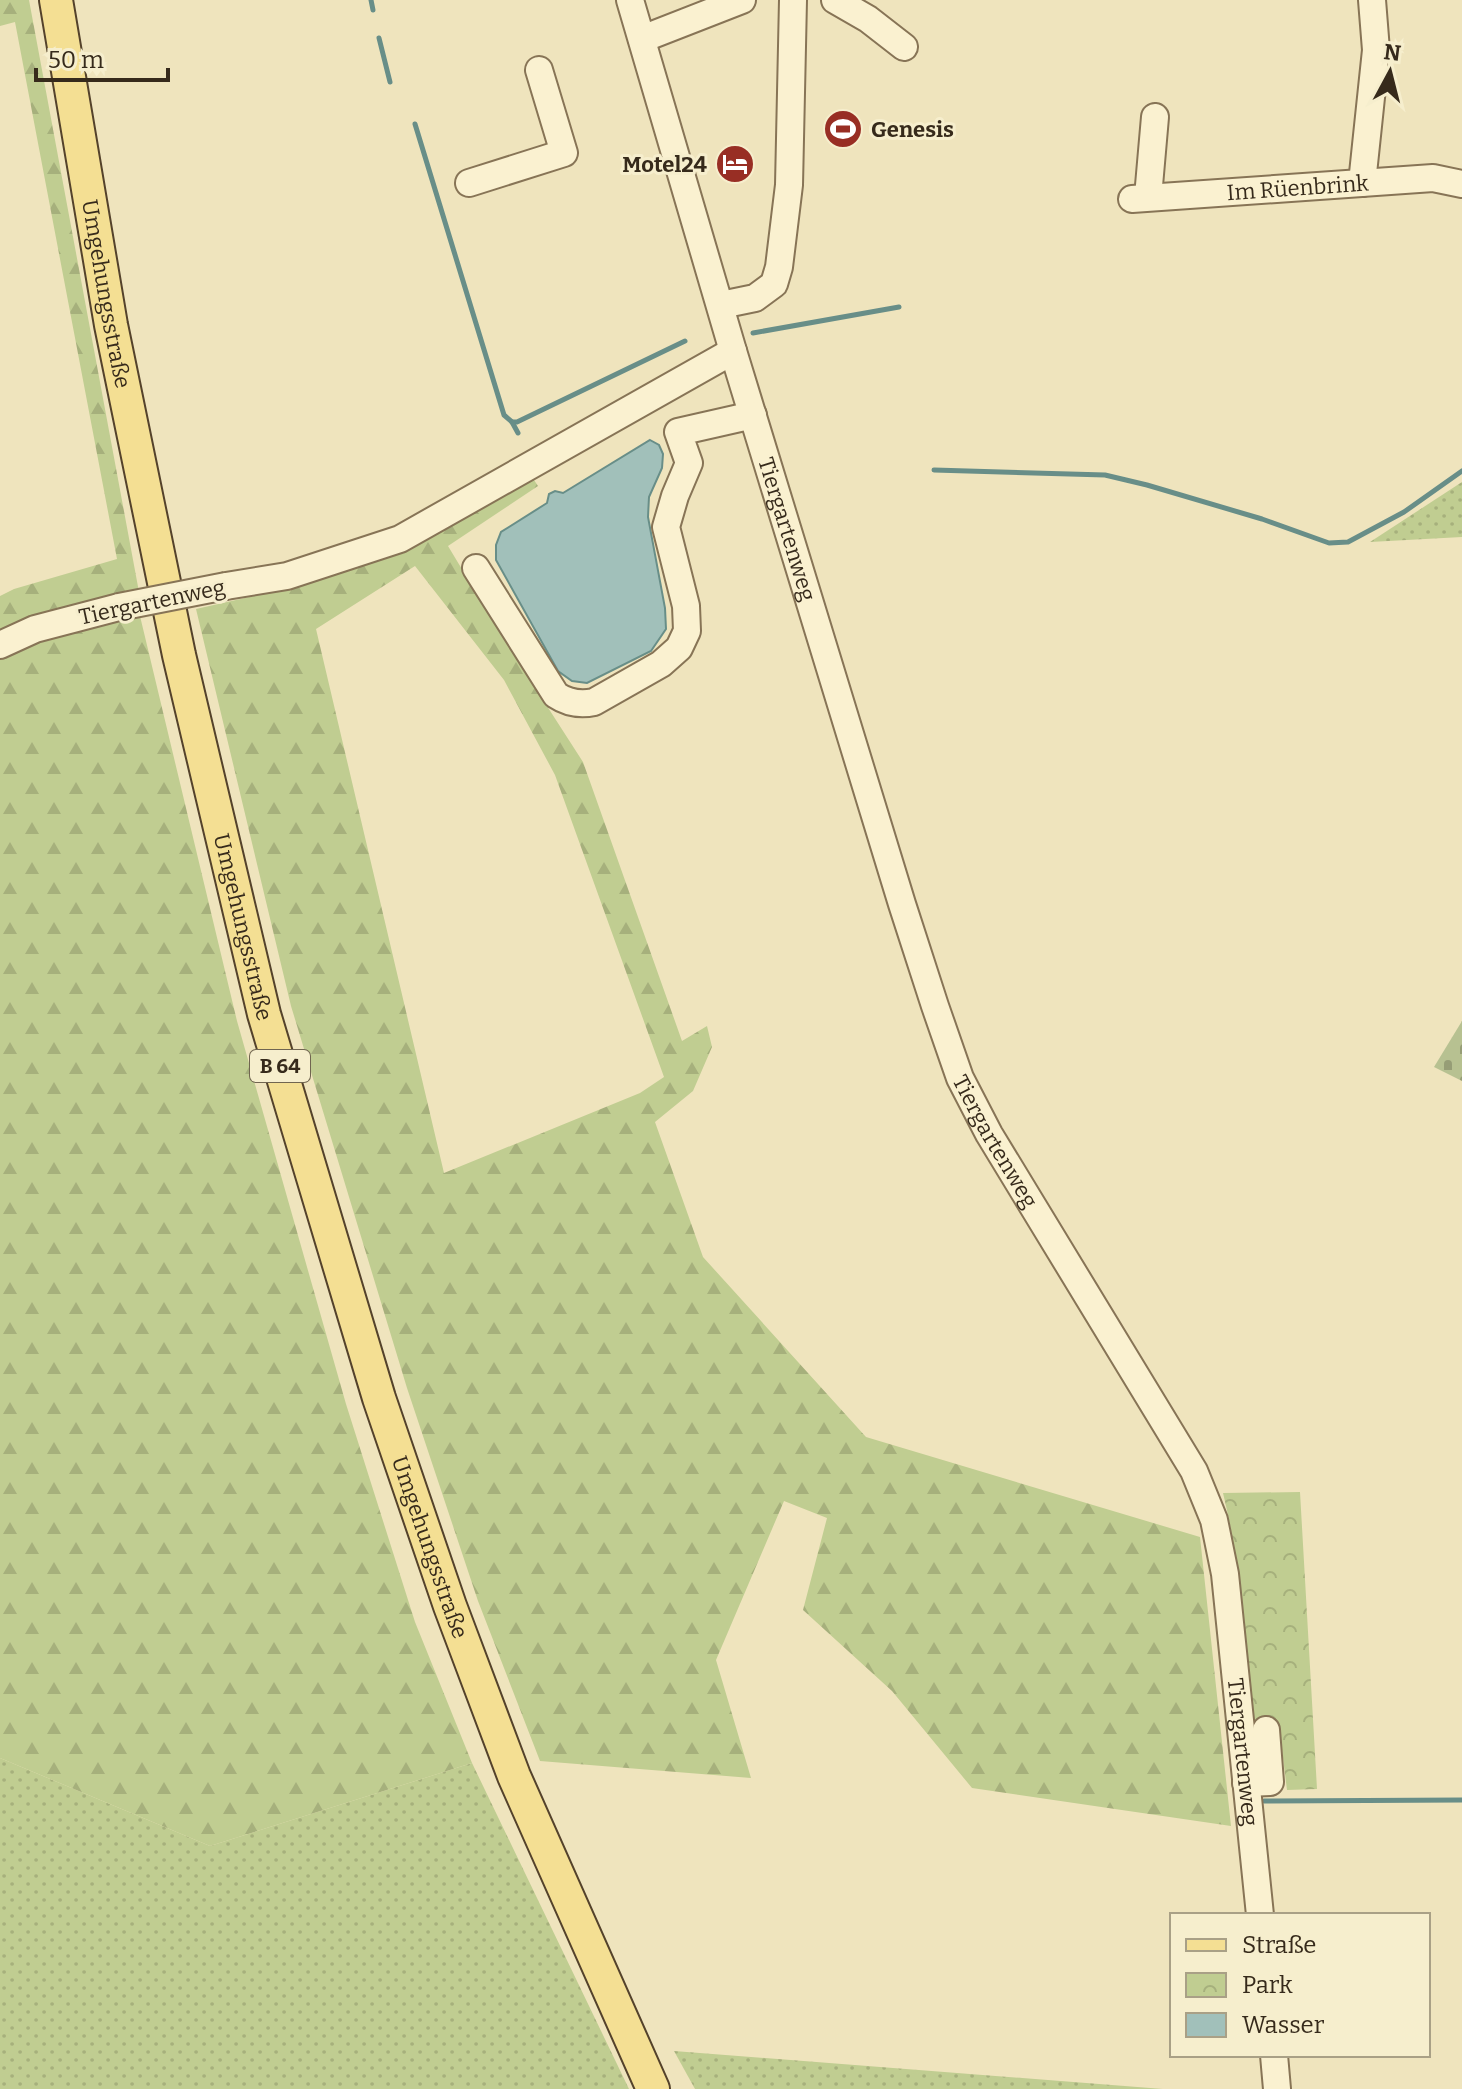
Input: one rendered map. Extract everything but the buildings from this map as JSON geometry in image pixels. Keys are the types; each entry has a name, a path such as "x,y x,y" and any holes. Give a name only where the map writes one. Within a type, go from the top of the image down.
{"main road":[{"name":"Umgehungsstraße","path":"56,0 111,325 179,655 264,1014 379,1398 450,1606 514,1776 653,2089"}],"street":[{"name":"Tiergartenweg","path":"630,0 733,351 902,904 960,1078 989,1134 1194,1471 1214,1520 1225,1574 1260,1913"},
{"path":"642,39 742,0"},
{"path":"721,305 755,298 774,284 779,267 789,185 793,0"},
{"path":"835,0 868,19 904,47"},
{"path":"1362,183 1376,50 1372,0"},
{"path":"469,183 564,153 539,70"},
{"name":"Im Rüenbrink","path":"1155,117 1140,198 1433,178 1462,184"},
{"name":"Tiergartenweg","path":"0,645 35,629 119,607 287,576 400,539 733,351"},
{"path":"476,568 556,695 583,705 594,702 661,664 679,648 687,631 686,606 666,527 689,463 678,432 753,415"},
{"path":"1246,1783 1270,1782 1266,1730"},
{"path":"1274,2057 1277,2089"}],"green space":[{"path":"0,0 29,0 139,592 0,633 0,596 14,589 117,559 15,22 0,26"},
{"path":"530,474 538,486 448,546 583,762 682,1041 707,1026 712,1047 693,1091 655,1122 703,1257 866,1437 1200,1537 1231,1826 972,1788 892,1691 803,1610 827,1518 784,1501 716,1660 751,1778 540,1761 478,1601 407,1388 291,1006 196,609 290,588","holes":["415,566 504,680 555,775 664,1077 640,1093 444,1173 316,629"]},
{"path":"1462,482 1462,537 1370,542"},
{"path":"140,616 237,1021 346,1404 415,1622 472,1763 210,1846 0,1758 0,657 39,640"},
{"path":"1462,1021 1462,1081 1434,1067"},
{"path":"1300,1492 1317,1789 1287,1790 1279,1726 1250,1727 1239,1580 1223,1493"},
{"path":"0,1758 210,1846 472,1763 629,2089 0,2089"},
{"path":"674,2051 1163,2089 695,2089"}],"water":[{"path":"650,440 659,445 663,454 662,468 649,497 648,517 666,629 651,651 587,683 572,681 558,671 496,560 496,545 501,532 547,503 549,494 555,491 563,493"}],"waterway":[{"path":"371,0 373,10"},
{"path":"379,38 390,82"},
{"path":"415,124 504,415 512,422 685,341"},
{"path":"753,333 899,307"},
{"path":"512,422 518,433"},
{"path":"934,470 1105,475 1262,519 1329,543 1348,542 1404,512 1462,471"},
{"path":"1264,1801 1462,1800"}],"place":[{"name":"Genesis","path":"843,129"},
{"name":"Motel24","path":"735,164"}]}
